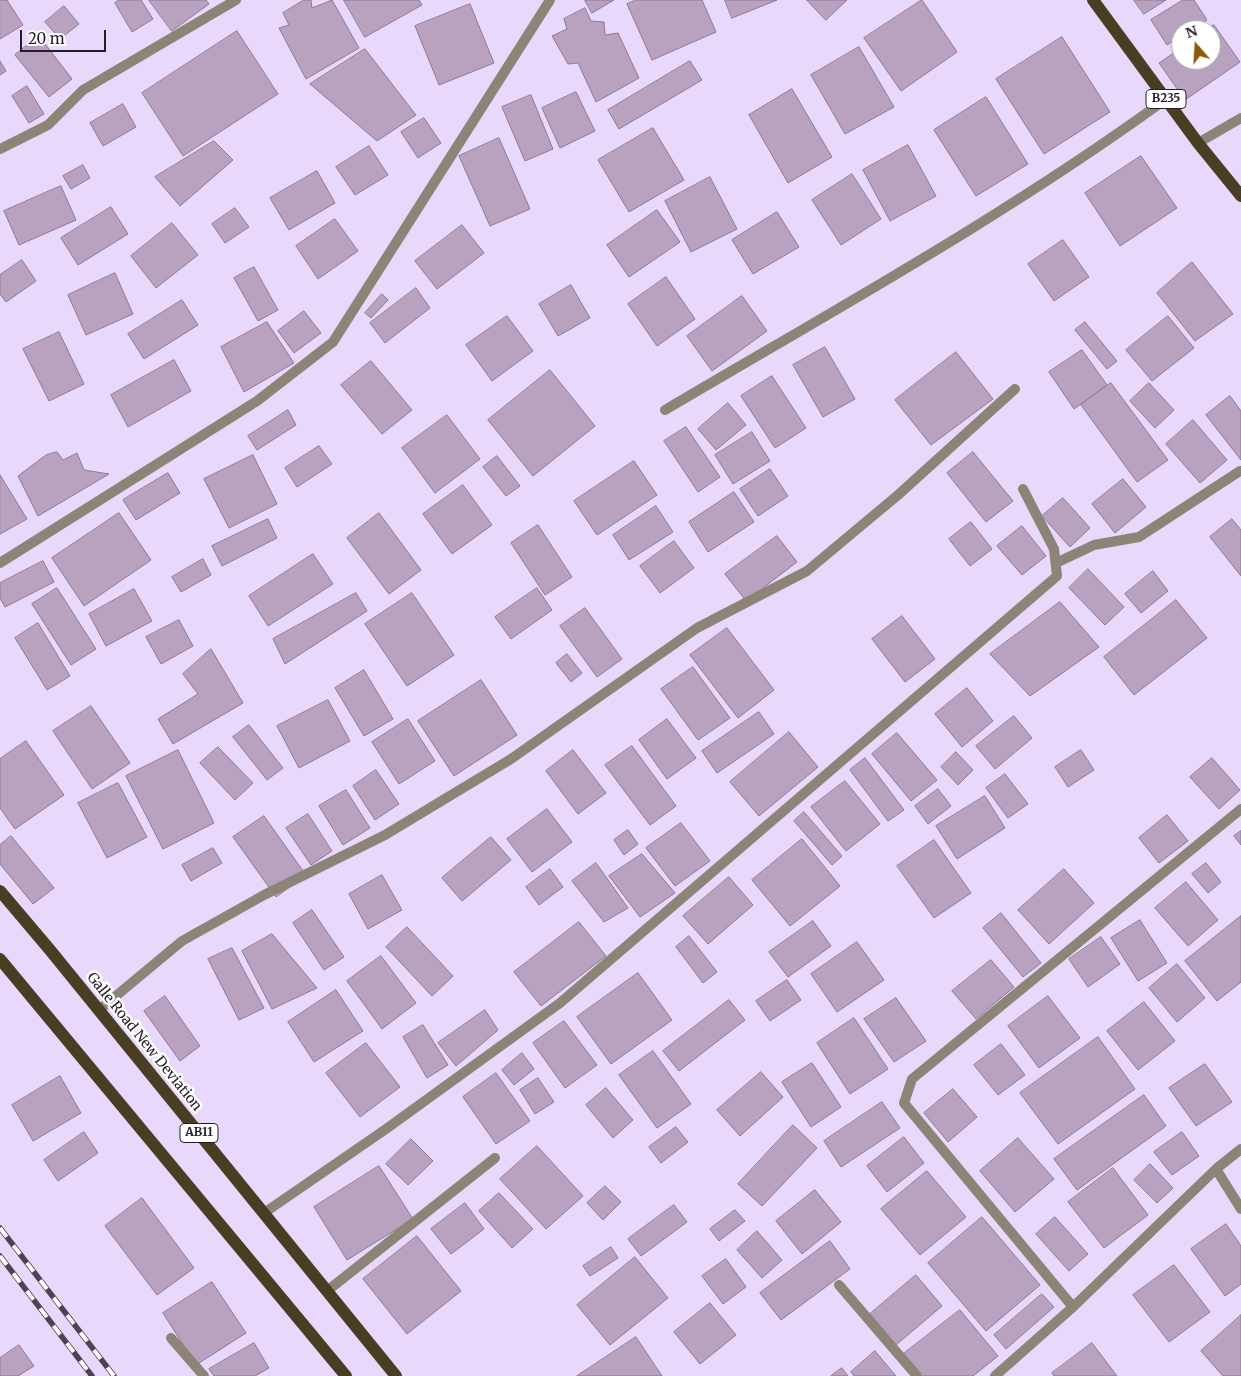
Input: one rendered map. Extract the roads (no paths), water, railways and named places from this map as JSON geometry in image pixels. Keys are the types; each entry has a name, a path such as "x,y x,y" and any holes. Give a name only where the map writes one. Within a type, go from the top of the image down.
{"main road":[{"name":"B235","path":"1093,0 1198,143 1241,196"},
{"name":"Galle Road New Deviation","path":"0,891 396,1376"},
{"path":"0,959 346,1376"}],"street":[{"path":"0,149 48,125 83,90 236,0"},
{"path":"0,563 257,401 334,342 550,0"},
{"path":"665,410 949,242 1105,143 1166,99"},
{"path":"1198,143 1241,118"},
{"path":"99,1010 182,941 264,896 385,835 511,759 697,628 807,570 898,495 1015,389"},
{"path":"1056,563 1094,545 1139,537 1240,471"},
{"path":"264,1213 386,1130 560,1003 1057,576 1054,549 1024,488"},
{"path":"1072,1307 904,1103 912,1080 1241,809"},
{"path":"995,1376 1072,1307 1216,1169 1241,1149"},
{"path":"327,1291 495,1158"},
{"path":"1216,1169 1241,1209"},
{"path":"839,1285 917,1376"},
{"path":"171,1338 204,1376"}],"railway":[{"path":"0,1228 114,1376"},
{"path":"0,1256 92,1376"}]}
